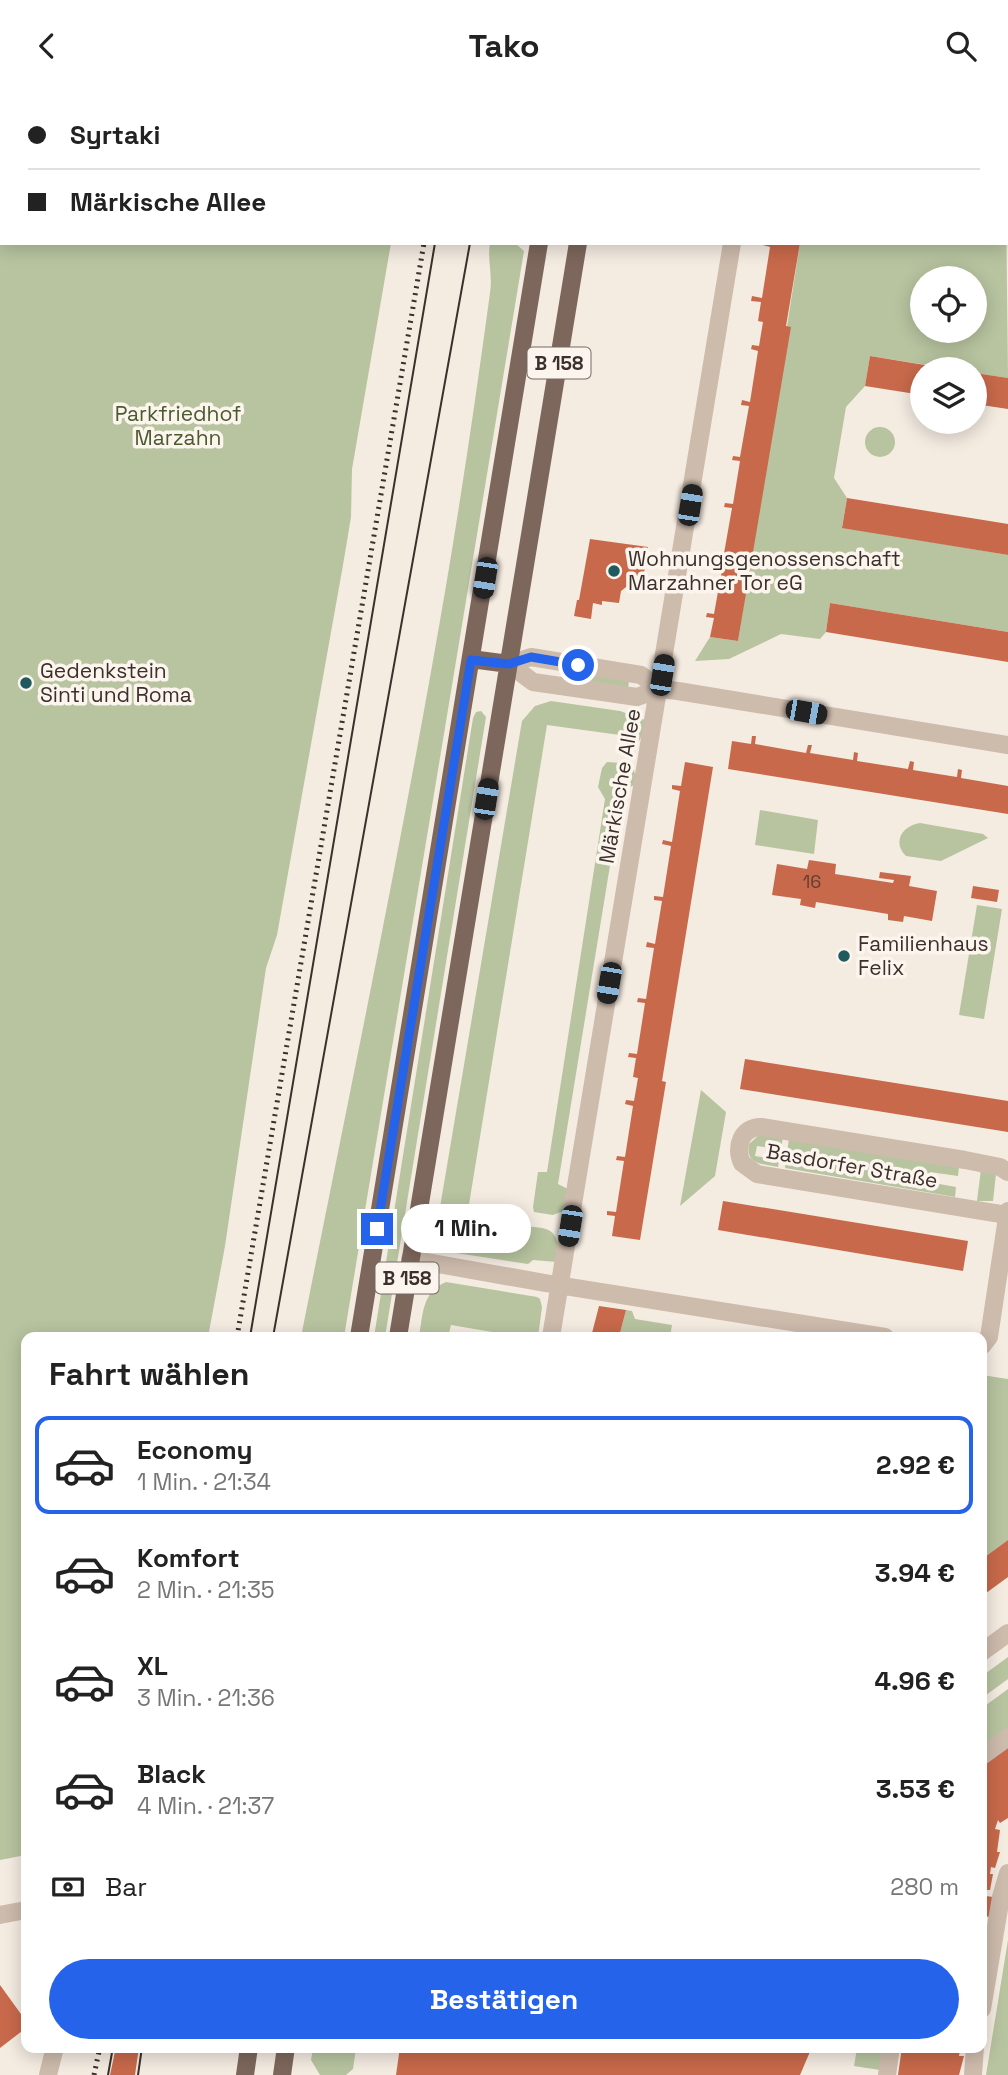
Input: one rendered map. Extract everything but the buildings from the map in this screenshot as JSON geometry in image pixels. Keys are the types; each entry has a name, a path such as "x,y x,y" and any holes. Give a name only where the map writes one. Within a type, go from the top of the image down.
{"main road":[{"name":"B 158","path":"360,1332 539,245"},
{"name":"B 158","path":"399,1332 578,245"},
{"path":"471,660 509,664"},
{"path":"245,2075 248,2053"},
{"path":"282,2075 285,2053"}],"street":[{"name":"Märkische Allee","path":"552,1332 733,245"},
{"path":"509,664 533,682 637,697 660,689 1008,745"},
{"name":"Basdorfer Straße","path":"987,1340 1008,1213 757,1174 742,1163 739,1145 744,1133 755,1126 965,1160 1008,1171"},
{"path":"410,1259 560,1286 853,1332"},
{"path":"987,1648 1008,1633"},
{"path":"987,1752 1008,1737"},
{"path":"987,1979 1001,1897 1008,1873"},
{"path":"0,1915 21,1911"},
{"path":"48,2075 54,2053"},
{"path":"887,2075 890,2053"},
{"path":"973,2075 975,2053"}],"green space":[{"name":"Parkfriedhof Marzahn","path":"0,245 391,245 352,469 351,517 343,565 277,935 266,968 225,1246 209,1332 21,1332 21,1856 0,1860"},
{"path":"490,245 517,245 524,251 345,1332 302,1332 395,865 447,580 490,293"},
{"path":"800,245 1007,245 1008,378 987,375 987,357 910,357 910,362 870,356 865,386 846,407 834,478 847,498 842,527 1008,555 1008,632 830,603 826,632 820,639 781,634 729,659 695,661 710,637 738,641"},
{"path":"880,427 890,432 895,442 890,452 880,457 870,452 865,442 870,432"},
{"path":"572,672 629,681 628,688 571,678"},
{"path":"551,701 620,711 645,720 639,741 619,747 620,735 547,725 465,1229 512,1237 514,1225 549,1230 557,1240 557,1262 533,1260 528,1264 456,1253 445,1247 436,1231 522,721 535,706"},
{"path":"481,711 486,717 386,1332 375,1332 473,718 476,712"},
{"path":"607,762 622,763 634,770 637,783 622,792 558,1184 570,1190 563,1211 553,1215 534,1212 533,1207 538,1172 547,1172 605,799 598,787 602,768"},
{"path":"760,810 818,820 814,854 755,845"},
{"path":"920,823 983,834 988,838 941,861 906,856 900,845 901,835 908,827"},
{"path":"977,905 1002,909 984,1019 959,1015"},
{"path":"701,1090 726,1112 715,1176 680,1206"},
{"path":"759,1135 783,1137 781,1149 757,1146 755,1156 779,1160 778,1167 756,1162 750,1156 749,1144"},
{"path":"789,1138 959,1166 958,1176 930,1172 928,1182 956,1187 955,1197 785,1168"},
{"path":"981,1169 996,1174 993,1201 977,1201"},
{"path":"446,1282 537,1297 542,1307 539,1332 492,1332 451,1325 449,1332 420,1332 425,1305 438,1286"},
{"path":"626,1310 632,1311 635,1319 672,1325 671,1332 620,1332"},
{"path":"987,1376 1008,1379 1008,1540 987,1555"},
{"path":"1008,1657 1008,1679 987,1694 987,1672"},
{"path":"1008,1689 1008,1729 987,1744 987,1704"},
{"path":"1008,1940 1008,2075 986,2075"},
{"path":"312,2053 355,2053 353,2069 346,2075 320,2075 311,2060"},
{"path":"856,2053 883,2053 880,2070 854,2066"}],"tram line":[{"path":"251,1332 435,245"},
{"path":"274,1332 470,245"},
{"path":"108,2075 112,2053"},
{"path":"138,2075 141,2053"}],"railway":[{"path":"238,1332 424,245"},
{"path":"94,2075 99,2053"}],"place":[{"name":"Wohnungsgenossenschaft Marzahner Tor eG","path":"614,571"},
{"name":"Gedenkstein Sinti und Roma","path":"26,683"},
{"name":"Familienhaus Felix","path":"844,956"}],"route":[{"path":"377,1229 471,660 509,664 531,657 578,665"}]}
